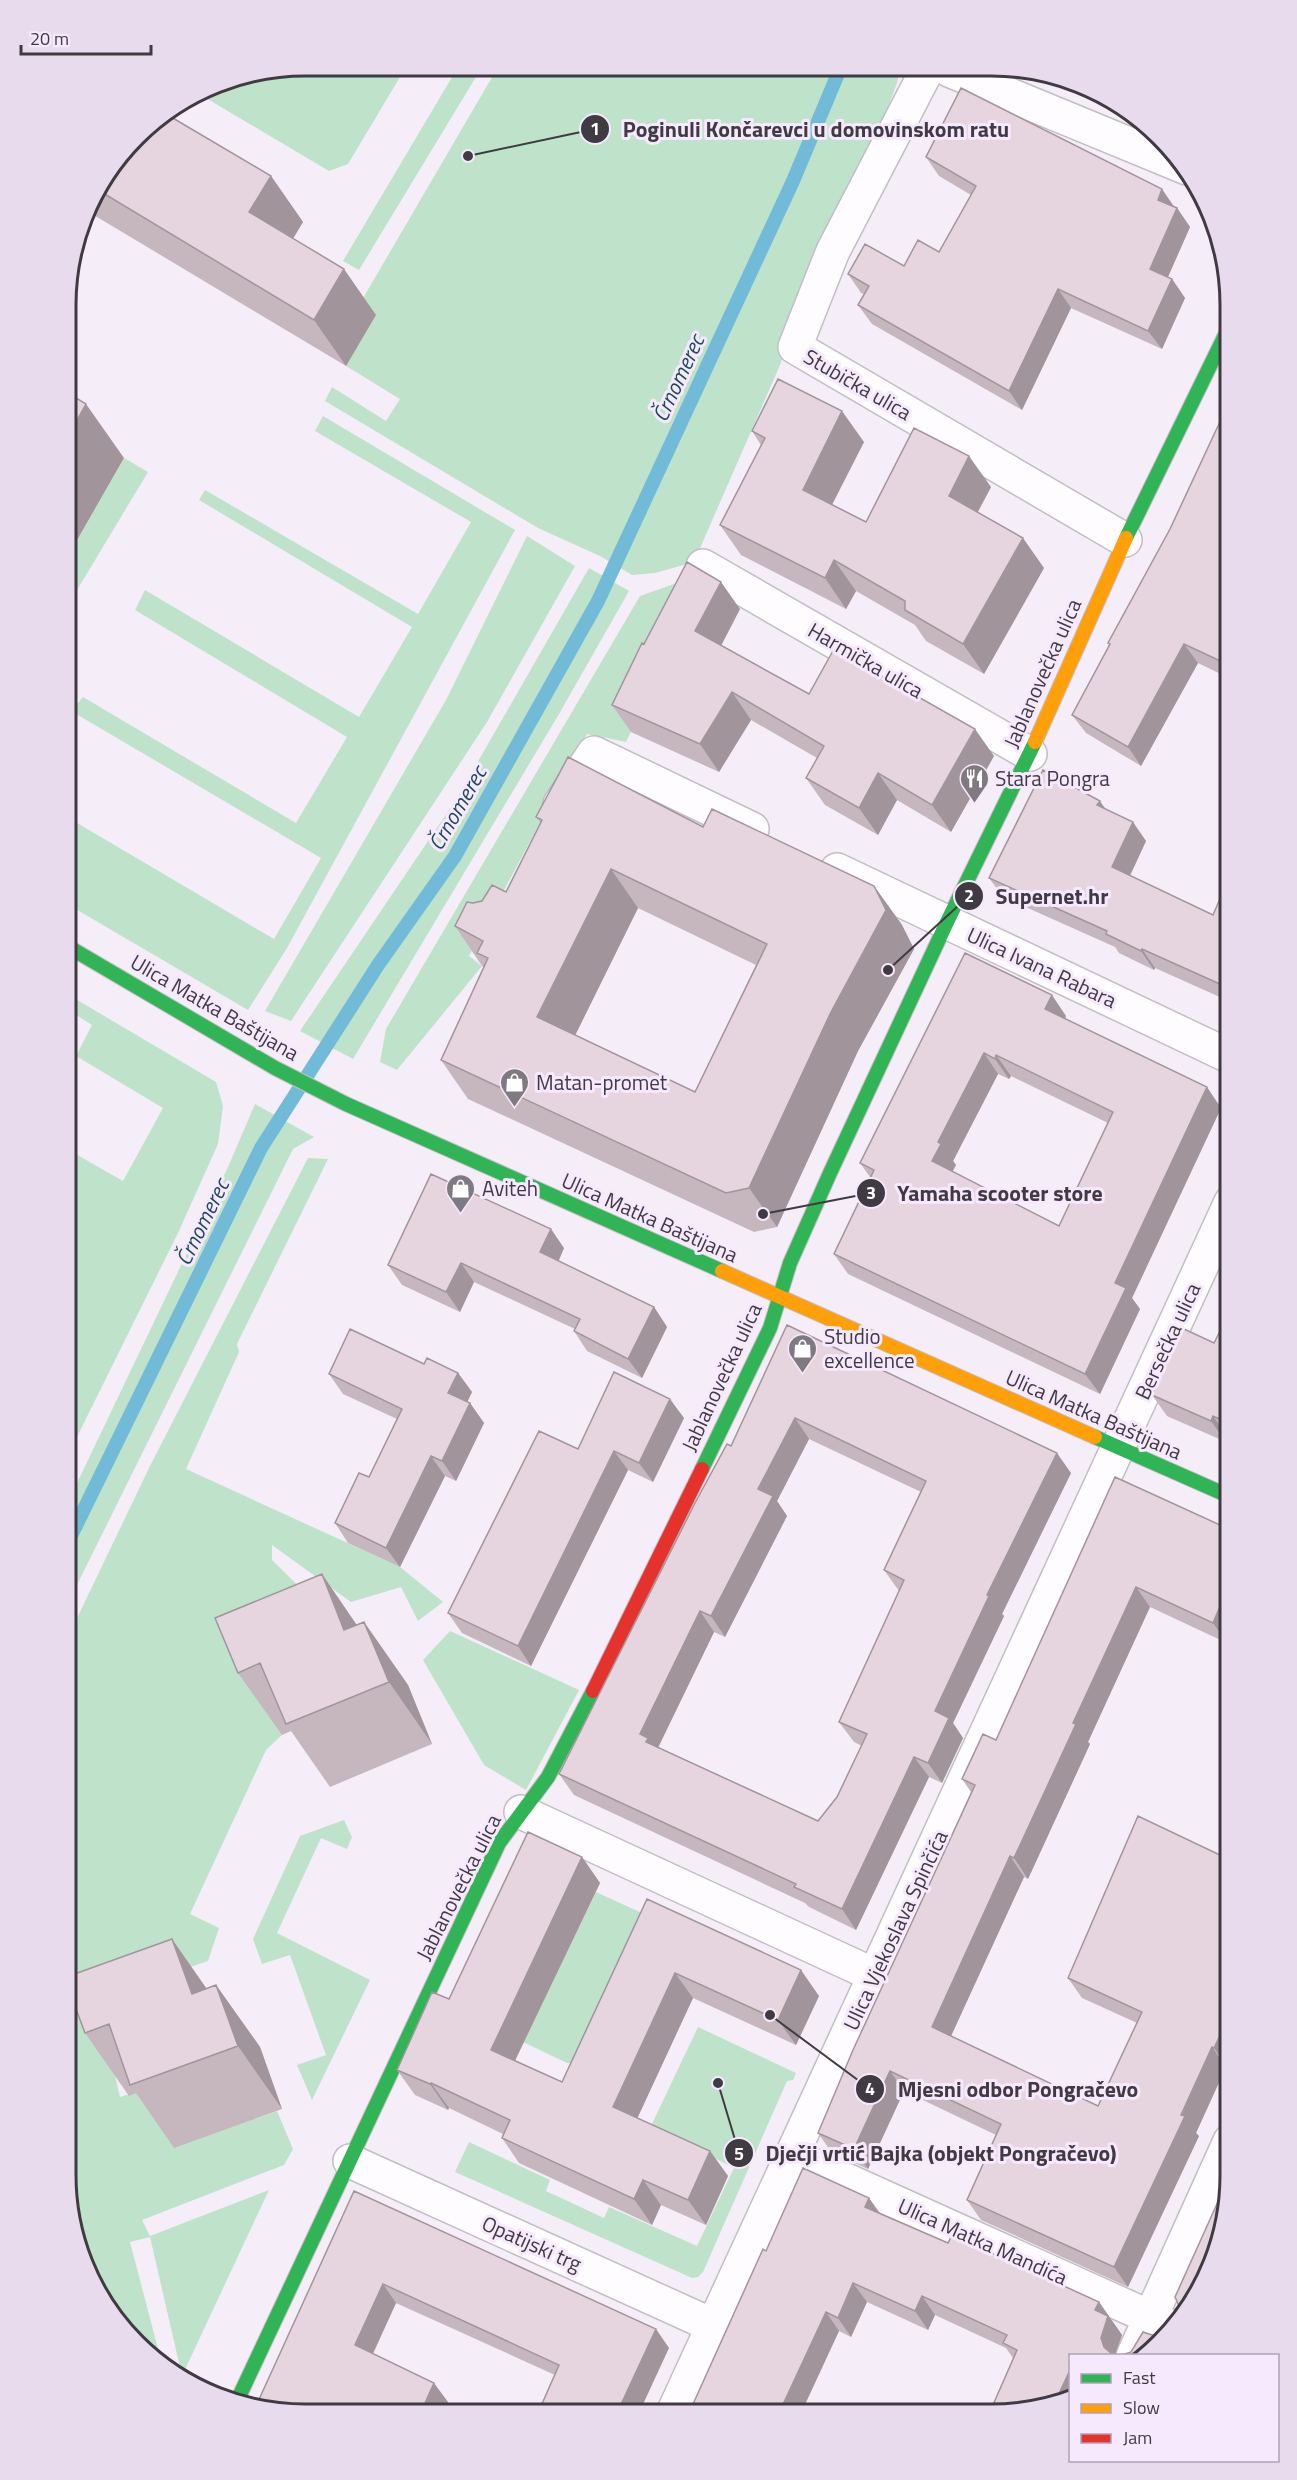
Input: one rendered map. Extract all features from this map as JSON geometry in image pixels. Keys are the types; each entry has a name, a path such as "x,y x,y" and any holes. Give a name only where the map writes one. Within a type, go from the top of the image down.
{"street":[{"name":"Stubička ulica","path":"924,76 833,251 795,347 1125,540"},
{"path":"964,76 1169,161"},
{"name":"Jablanovečka ulica","path":"240,2394 499,1843 520,1812 548,1778 614,1650 770,1329 790,1263 821,1193 947,922 1029,754 1125,540 1220,346"},
{"name":"Harmička ulica","path":"703,566 1029,754"},
{"path":"546,828 594,753 776,840"},
{"name":"Ulica Ivana Rabara","path":"808,856 1220,1052"},
{"name":"Ulica Matka Baštijana","path":"76,951 275,1068 335,1098 1220,1492"},
{"name":"Bersečka ulica","path":"1118,1447 1220,1226"},
{"name":"Ulica Vjekoslava Spinčića","path":"678,2404 1118,1447"},
{"path":"520,1812 874,1975"},
{"name":"Ulica Matka Mandića","path":"793,2156 1162,2322"},
{"name":"Opatijski trg","path":"350,2161 714,2326"},
{"path":"1134,2354 1162,2322 1220,2168"}],"green space":[{"path":"401,76 348,164 329,171 207,99 246,84 275,78"},
{"path":"453,76 477,76 359,270 343,261"},
{"path":"493,76 899,76 876,140 840,213 780,365 694,562 655,573 632,575 600,556 538,528 325,401 332,387 386,421 400,399 346,366 376,315 359,305"},
{"path":"323,416 515,530 287,948 248,1010 76,909 76,822 274,939 321,858 76,714 76,705 83,697 296,823 347,737 135,610 145,590 359,717 412,627 199,500 205,490 418,614 471,522 315,431"},
{"path":"124,458 148,472 76,592 76,542"},
{"path":"527,536 575,566 487,722 291,1021 265,1011 446,700"},
{"path":"589,568 629,591 559,714 353,1059 300,1031 457,798"},
{"path":"691,578 661,670 626,742 587,734 469,956 482,966 397,1070 380,1062 386,1029 640,596"},
{"path":"76,999 216,1082 223,1106 218,1144 178,1233 76,1439 76,1154 123,1181 163,1108 76,1056 92,1025 76,1015"},
{"path":"255,1104 314,1137 293,1149 76,1587 76,1485 228,1167"},
{"path":"308,1158 328,1159 237,1344 239,1352 186,1469 400,1567 443,1602 418,1621 401,1587 351,1602 272,1545 272,1560 333,1620 282,1735 266,1750 190,1914 219,1928 208,1961 97,1999 120,2097 153,2087 174,2147 277,2111 293,2149 284,2165 142,2220 150,2236 269,2190 185,2369 180,2366 150,2237 130,2242 158,2350 133,2326 115,2302 100,2276 84,2234 78,2205 76,2175 76,1620 150,1466"},
{"path":"450,1631 579,1690 526,1790 484,1765 423,1660"},
{"path":"344,1820 352,1837 347,1849 321,1838 277,1933 370,1980 312,2100 297,2065 326,2055 290,1955 262,1964 253,1939 300,1836"},
{"path":"596,1892 642,1913 571,2063 567,2063 523,2042"},
{"path":"698,2027 796,2073 793,2080 787,2081 703,2272 698,2277 692,2278 455,2172 469,2142 550,2180 546,2191 604,2218 609,2207 697,2246 734,2168 651,2126"}],"building":[{"path":"961,88 1162,189 1158,200 1177,208 1150,269 1172,279 1148,331 1058,289 1009,391 858,305 869,286 848,274 865,244 904,266 918,240 939,252 976,186 926,157"},
{"path":"173,118 271,176 249,212 344,269 314,320 105,194 133,154 154,133"},
{"path":"778,379 842,411 803,490 866,522 914,428 969,456 949,496 1023,538 963,644 905,610 905,601 834,560 825,578 720,525 765,438 752,431"},
{"path":"76,398 86,404 76,422"},
{"path":"1220,422 1220,661 1184,644 1128,747 1072,715 1170,529"},
{"path":"687,562 721,582 695,631 809,694 834,649 975,729 932,805 878,773 859,808 806,778 824,746 732,692 700,744 612,705 642,643 644,644"},
{"path":"568,757 703,827 712,809 874,886 886,910 831,1012 749,1188 726,1193 441,1060 488,958 477,953 483,941 455,926 467,902 482,901 492,885 506,892 542,820 536,817","holes":["611,869 767,944 695,1092 537,1017"]},
{"path":"1043,770 1100,801 1097,805 1133,822 1112,867 1213,915 1220,899 1220,984 1142,949 1141,951 1106,934 1107,931 989,878"},
{"path":"965,953 1052,995 1045,1009 1207,1087 1115,1283 1126,1288 1085,1374 834,1254 874,1170 860,1163","holes":["984,1053 995,1059 996,1055 1113,1112 1059,1226 932,1161 941,1144 938,1142"]},
{"path":"431,1174 551,1229 540,1252 654,1307 628,1359 574,1331 580,1319 461,1263 446,1292 388,1265"},
{"path":"787,1325 1057,1453 987,1595 989,1596 935,1711 949,1718 928,1763 914,1757 842,1909 794,1887 796,1884 559,1774 695,1503 727,1444 731,1446","holes":["795,1418 926,1481 884,1570 904,1580 839,1722 867,1734 837,1797 818,1821 646,1742 648,1738 640,1734 700,1611 711,1616 773,1496 758,1489"]},
{"path":"1182,1328 1214,1343 1220,1331 1220,1419 1213,1416 1211,1421 1152,1395"},
{"path":"350,1329 424,1364 427,1358 458,1373 448,1393 470,1403 442,1461 431,1456 386,1548 335,1523 359,1473 369,1477 402,1409 329,1374"},
{"path":"614,1372 670,1399 639,1463 614,1451 518,1646 448,1613 539,1431 578,1449"},
{"path":"1115,1477 1220,1525 1220,1606 1213,1623 1136,1587 1014,1858 1010,1856 932,2027 1098,2106 1142,2012 1068,1978 1138,1816 1220,1855 1220,2035 1214,2048 1212,2047 1181,2115 1185,2116 1114,2267 967,2200 1001,2124 890,2071 854,2149 818,2133 853,2050 975,1785 962,1779 983,1734 996,1740"},
{"path":"322,1574 344,1630 364,1622 389,1682 286,1724 260,1663 238,1673 215,1618"},
{"path":"528,1832 582,1857 491,2050 562,2082 647,1899 801,1970 778,2020 675,1973 613,2107 710,2151 688,2200 643,2180 634,2199 502,2138 510,2120 431,2083 397,2070 432,1992 449,1999"},
{"path":"172,1939 192,1994 216,1985 238,2046 130,2085 109,2024 85,2033 76,2009 76,1973"},
{"path":"803,2168 869,2198 865,2207 948,2243 952,2235 1099,2302 1095,2310 1108,2316 1101,2338 1104,2347 1112,2354 1069,2354 1069,2372 1059,2393 1022,2402 993,2404 1017,2350 1003,2343 1007,2335 922,2296 915,2311 853,2283 838,2318 826,2312 783,2404 693,2404 763,2249 766,2251"},
{"path":"354,2191 656,2329 621,2404 542,2404 559,2365 383,2284 355,2345 434,2383 425,2404 305,2404 259,2399"},
{"path":"1219,2198 1213,2234 1197,2276 1179,2306 1175,2297"},
{"path":"1143,2332 1154,2336 1134,2354 1125,2354 1131,2352"}],"waterway":[{"name":"Črnomerec","path":"76,1526 261,1148 378,965 455,856 598,601 793,181 837,76"}],"traffic: fast":[{"path":"1126,538 1220,346"},
{"path":"702,1469 770,1328 790,1263 830,1173 947,922 1035,742"},
{"path":"76,951 275,1068 346,1104 722,1271"},
{"path":"1095,1437 1220,1492"},
{"path":"240,2394 499,1843 548,1777 593,1691"}],"traffic: slow":[{"path":"1035,742 1126,538"},
{"path":"722,1271 1095,1437"}],"traffic: jam":[{"path":"593,1691 702,1469"}],"place":[{"name":"Poginuli Končarevci u domovinskom ratu","path":"468,156"},
{"name":"Stara Pongra","path":"974,804"},
{"name":"Supernet.hr","path":"888,970"},
{"name":"Matan-promet","path":"515,1108"},
{"name":"Aviteh","path":"461,1214"},
{"name":"Yamaha scooter store","path":"763,1214"},
{"name":"Studio excellence","path":"803,1374"},
{"name":"Mjesni odbor Pongračevo","path":"770,2015"},
{"name":"Dječji vrtić Bajka (objekt Pongračevo)","path":"718,2083"}]}
